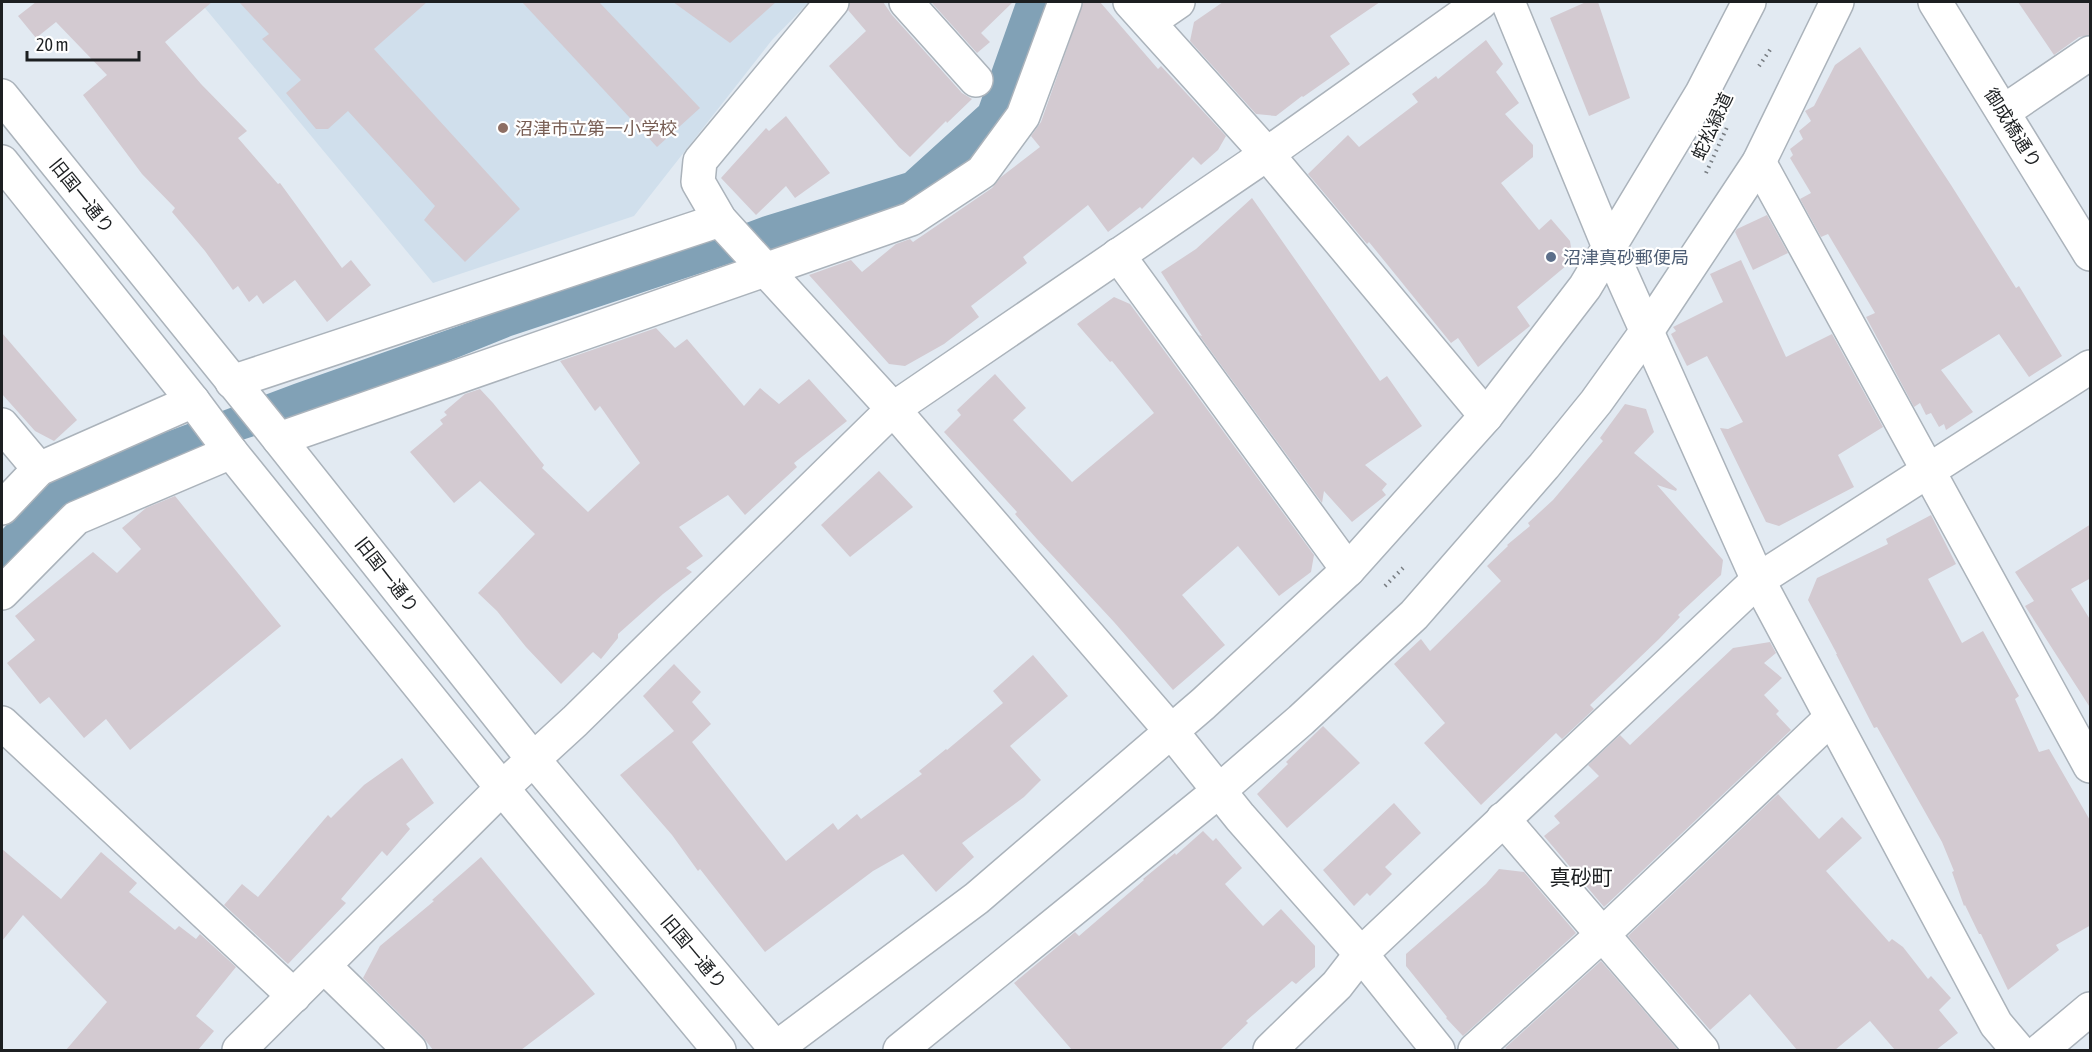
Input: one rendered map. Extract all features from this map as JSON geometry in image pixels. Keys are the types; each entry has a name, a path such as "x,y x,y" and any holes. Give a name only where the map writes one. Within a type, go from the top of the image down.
{"street":[{"path":"832,2 700,160 698,182 720,220 893,409 1171,731 1240,817 1361,954 1438,1050"},
{"path":"906,2 976,80"},
{"path":"273,431 765,271 911,219 982,172 1023,116 1065,2"},
{"path":"1178,2 1139,12 1267,154 1486,416"},
{"path":"239,1050 502,788 583,713 893,409 1267,154 1481,2"},
{"path":"1508,2 1609,247 1758,580 1996,1024 2018,1050"},
{"path":"776,1050 977,898 1203,704 1348,570 1486,416 1585,287 1702,93 1749,2"},
{"path":"900,1050 1220,790 1301,720 1414,615 1544,466 1596,402 1647,331 1759,162 1837,2"},
{"name":"御成橋通り","path":"1935,2 2091,254"},
{"path":"2003,112 2091,53"},
{"name":"旧国一通り","path":"2,96 273,431 533,759 776,1050"},
{"path":"2,162 193,401 226,446 502,788 720,1050"},
{"path":"1759,162 2091,766"},
{"path":"232,382 720,220"},
{"path":"1118,255 1348,570"},
{"path":"1270,1050 1337,985 1361,954 1758,580 2091,367"},
{"path":"2,508 39,468 193,401"},
{"path":"2,425 39,468"},
{"path":"2,593 76,518 226,446"},
{"path":"1475,1050 1602,935 1831,718"},
{"path":"2,723 294,996"},
{"path":"1503,819 1702,1050"},
{"path":"324,966 410,1050"},
{"path":"2041,1050 2091,1010"}],"path":[{"path":"1752,76 1773,46"},
{"name":"蛇松緑道","path":"1704,177 1732,116"}],"shaded area":[{"name":"沼津市立第一小学校","path":"200,2 809,2 772,40 634,216 433,283"}],"water":[{"path":"1016,2 1057,2 1011,120 960,175 885,212 511,336 298,422 171,463 66,505 2,572 2,530 31,498 56,477 153,437 294,384 765,216 905,173 979,106"}],"building":[{"path":"36,2 212,2 165,42 201,84 247,131 238,138 278,184 280,183 342,268 351,260 371,285 327,322 295,280 263,304 257,295 249,302 238,286 233,290 205,251 172,212 175,208 142,174 83,95 107,75 56,22 36,38 18,16"},
{"path":"239,2 427,2 374,49 520,209 465,262 424,220 435,206 348,111 328,129 316,129 286,93 301,80 262,39 269,34"},
{"path":"522,2 599,2 700,108 657,147"},
{"path":"673,2 776,2 730,43"},
{"path":"850,2 883,2 962,93 972,99 910,157 829,66 866,31 848,10"},
{"path":"1013,2 981,33 990,42 977,53 932,3"},
{"path":"1100,2 1158,69 1161,66 1226,136 1218,150 1201,165 1193,157 1142,209 1140,207 1108,232 1088,205 1023,257 1027,263 971,306 979,317 944,344 905,366 889,364 809,275 851,260 862,272 896,244 910,239 913,242 992,188 1001,177 1040,147 1031,136 1041,122 1083,3"},
{"path":"1223,2 1380,2 1330,36 1350,64 1276,116 1256,114 1190,41 1194,22"},
{"path":"1586,2 1598,2 1630,98 1589,116 1550,18"},
{"path":"2018,2 2091,2 2091,35 2079,37 2054,55"},
{"path":"1486,40 1503,64 1496,72 1519,103 1505,114 1533,145 1533,157 1501,183 1539,230 1551,219 1570,241 1573,260 1517,307 1530,326 1478,367 1458,338 1451,343 1369,242 1367,244 1308,174 1348,135 1359,147 1418,102 1412,94 1436,76 1438,79"},
{"path":"1860,47 2016,288 2019,286 2062,356 2029,377 1999,334 1941,370 1973,412 1946,430 1944,424 1939,427 1931,413 1926,415 1920,403 1914,407 1866,317 1875,313 1828,234 1821,237 1800,199 1811,193 1790,158 1793,155 1790,149 1803,139 1799,131 1811,121 1805,111 1814,106 1835,65"},
{"path":"786,116 830,173 795,198 786,186 756,215 721,178 766,128 769,131"},
{"path":"1252,198 1380,381 1387,376 1422,426 1365,465 1387,484 1382,490 1386,495 1352,522 1324,491 1322,503 1199,335 1202,336 1161,272 1196,249"},
{"path":"1767,215 1788,253 1753,270 1735,232"},
{"path":"1741,260 1786,357 1832,334 1883,427 1838,455 1854,487 1779,526 1766,522 1720,428 1728,429 1743,422 1707,356 1687,366 1671,334 1676,331 1673,327 1723,302 1710,274"},
{"path":"1114,297 1130,304 1314,555 1311,572 1279,596 1238,546 1182,595 1225,645 1173,690 944,432 961,415 957,410 995,374 1026,408 1013,420 1072,482 1154,413 1112,361 1110,362 1077,324"},
{"path":"656,328 675,348 687,339 744,406 760,388 779,404 809,379 847,421 794,463 797,467 745,515 728,495 679,527 703,556 686,568 692,572 618,634 618,638 601,659 593,652 561,684 526,647 497,611 478,593 535,534 480,481 454,503 410,452 443,424 440,420 447,415 444,412 465,394 480,389 544,465 542,468 588,512 640,463 600,406 595,411 560,361"},
{"path":"2,333 77,420 54,441 35,431 2,394"},
{"path":"1625,404 1646,409 1654,432 1634,453 1677,489 1676,491 1657,485 1723,560 1721,575 1678,615 1680,617 1659,639 1590,705 1594,709 1562,739 1556,733 1481,805 1424,743 1445,723 1394,664 1421,639 1430,651 1501,581 1487,566 1530,526 1528,523 1553,500 1603,441 1600,438"},
{"path":"879,471 913,507 850,557 821,525"},
{"path":"175,496 281,626 130,750 106,719 84,738 49,697 40,704 7,663 35,640 15,616 93,552 117,573 141,549 122,528 146,508"},
{"path":"1931,515 1956,564 1928,579 1962,643 1983,631 2019,696 2015,699 2039,752 2049,749 2091,822 2091,925 2056,945 2059,950 2008,990 1981,934 1964,906 1952,872 1954,871 1942,842 1877,727 1874,728 1808,600 1817,578 1888,544 1886,539"},
{"path":"2091,524 2091,578 2071,589 2091,621 2091,709 2025,606 2034,601 2015,572"},
{"path":"1770,642 1776,653 1764,663 1782,678 1764,695 1779,711 1776,714 1791,730 1604,907 1544,836 1560,823 1554,816 1599,776 1588,765 1620,735 1630,745 1733,648"},
{"path":"1033,655 1068,696 1010,746 1041,780 1024,797 962,843 974,857 936,892 903,854 873,871 765,952 700,869 698,871 672,835 620,775 674,731 643,696 674,664 701,692 692,702 711,724 692,742 786,861 833,823 838,830 857,814 861,819 922,774 919,771 1003,703 993,691"},
{"path":"1323,726 1360,763 1287,828 1257,794"},
{"path":"402,758 434,803 406,824 410,829 387,856 382,851 341,899 346,903 288,964 224,905 242,884 258,897 328,815 331,818 364,785"},
{"path":"1778,794 1819,839 1842,817 1862,838 1826,871 1889,942 1892,939 1903,947 1928,979 1931,976 1951,998 1939,1010 1958,1033 1936,1050 1895,1050 1870,1021 1835,1050 1797,1050 1750,994 1710,1030 1628,936"},
{"path":"1394,803 1421,833 1385,867 1392,874 1370,896 1367,893 1354,906 1323,870"},
{"path":"1203,831 1213,841 1216,838 1242,868 1225,884 1263,926 1281,909 1315,946 1315,967 1296,984 1292,981 1246,1021 1248,1023 1220,1050 1072,1050 1014,983 1075,932 1079,936 1143,879 1175,853 1176,855"},
{"path":"2,849 61,899 101,852 137,883 129,892 175,930 179,926 196,939 200,934 236,967 196,1016 214,1031 198,1050 66,1050 107,1002 23,915 2,941"},
{"path":"481,857 595,994 521,1050 433,1050 423,1037 363,978 380,946 434,901 432,900"},
{"path":"1499,869 1524,872 1576,933 1463,1036 1446,1018 1406,966 1406,954 1486,884"},
{"path":"1601,961 1678,1050 1508,1050 1505,1048"}],"place":[{"name":"沼津市立第一小学校","path":"503,128"},
{"name":"沼津真砂郵便局","path":"1551,257"}],"district":[{"name":"真砂町","path":"1581,877"}]}
